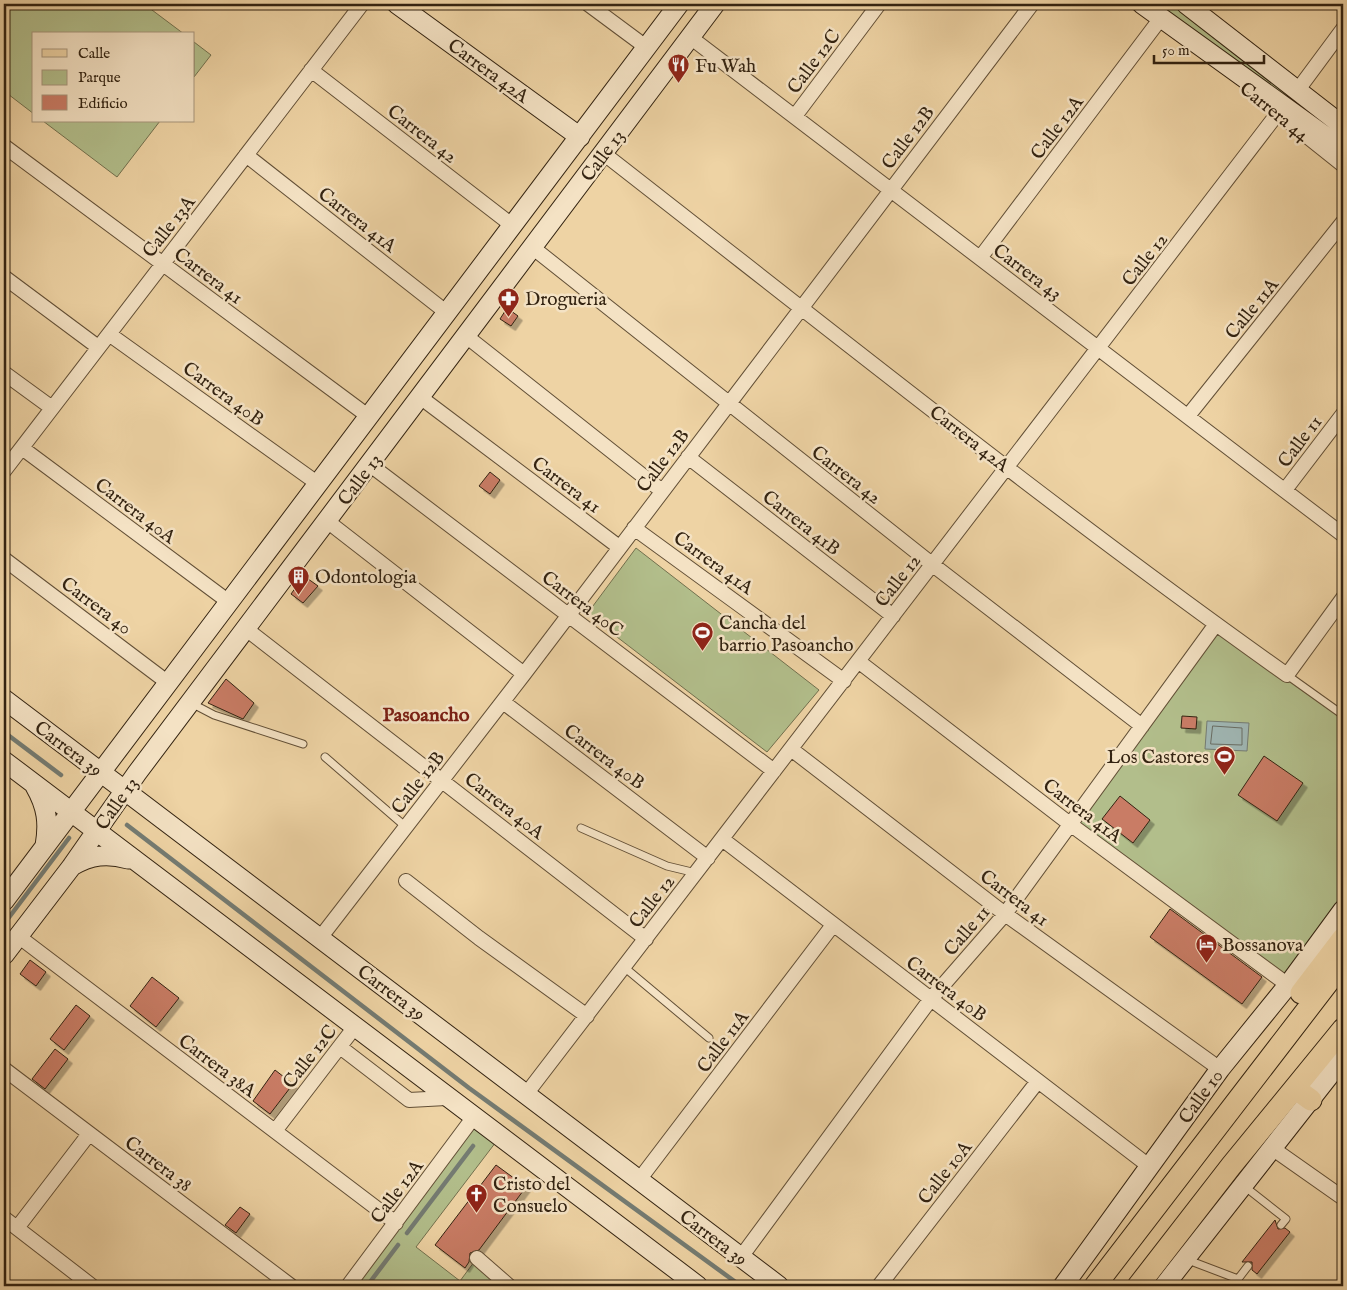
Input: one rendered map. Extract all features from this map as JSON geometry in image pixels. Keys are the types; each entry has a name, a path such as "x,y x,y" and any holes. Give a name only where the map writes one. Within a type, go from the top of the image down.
{"main road":[{"name":"Carrera 42A","path":"397,4 580,137"},
{"name":"Calle 13","path":"4,901 679,4"},
{"name":"Calle 13","path":"4,955 72,866 190,702 715,4"},
{"name":"Carrera 44","path":"1142,4 1343,149"},
{"name":"Carrera 44","path":"1186,4 1276,72 1343,126"},
{"path":"1276,72 1343,117"},
{"name":"Carrera 39","path":"4,699 122,794 320,938 780,1286"},
{"path":"4,761 34,784 74,806 99,827 132,860 698,1286"},
{"path":"34,784 48,816 45,847"},
{"path":"72,866 85,858 100,855 132,860"},
{"name":"Calle 10","path":"1063,1286 1220,1069 1288,985 1343,910"},
{"path":"1254,1078 1279,1023 1343,938"},
{"name":"Calle 10","path":"1095,1286 1343,963"},
{"path":"1164,1286 1272,1148 1343,1029"},
{"path":"1138,1286 1231,1166 1343,1058"}],"street":[{"name":"Calle 13A","path":"4,470 362,4"},
{"path":"588,4 646,47"},
{"name":"Calle 12C","path":"795,116 879,4"},
{"name":"Calle 12B","path":"320,938 503,702 1032,4"},
{"name":"Carrera 44","path":"1161,18 1343,165"},
{"name":"Calle 12A","path":"980,258 1161,18"},
{"path":"1300,87 1343,29"},
{"name":"Carrera 43","path":"690,37 1343,535"},
{"name":"Carrera 42","path":"311,70 513,226"},
{"name":"Calle 12","path":"527,1094 1278,113"},
{"name":"Carrera 41","path":"4,146 368,416"},
{"name":"Carrera 42A","path":"603,153 1008,467 1216,624 1287,675"},
{"name":"Carrera 41A","path":"246,154 446,312"},
{"name":"Calle 11A","path":"1188,416 1343,222"},
{"name":"Carrera 42","path":"532,247 933,565 1142,726"},
{"path":"4,277 98,348"},
{"name":"Carrera 40B","path":"109,334 318,483"},
{"path":"466,336 662,491"},
{"path":"4,373 52,408"},
{"name":"Carrera 41","path":"420,397 619,547"},
{"name":"Calle 11","path":"1285,490 1343,414"},
{"name":"Carrera 40A","path":"22,448 229,602"},
{"name":"Carrera 41B","path":"688,456 893,616"},
{"name":"Carrera 40C","path":"369,464 774,771"},
{"path":"327,521 524,674"},
{"name":"Carrera 41A","path":"634,528 844,681"},
{"name":"Carrera 40","path":"4,559 167,682"},
{"path":"1287,675 1343,598"},
{"name":"Calle 11","path":"740,1257 930,1000 1005,914 1216,624"},
{"name":"Carrera 40A","path":"246,629 646,938"},
{"name":"Carrera 41A","path":"858,662 1070,824 1288,985"},
{"name":"Carrera 40B","path":"503,702 708,858"},
{"name":"Carrera 41","path":"791,749 1005,914 1220,1069"},
{"name":"Carrera 40B","path":"722,839 1149,1166"},
{"path":"406,881 479,938 587,1016"},
{"name":"Calle 11A","path":"640,1180 834,925"},
{"name":"Carrera 38A","path":"18,936 396,1223"},
{"name":"Calle 12C","path":"275,1131 354,1028"},
{"path":"340,1047 409,1100 446,1098"},
{"name":"Carrera 38","path":"4,1069 291,1286"},
{"name":"Calle 10A","path":"880,1286 1038,1081"},
{"name":"Calle 12A","path":"348,1286 473,1118"},
{"path":"17,1228 89,1134"},
{"path":"1272,1148 1343,1198"},
{"path":"4,1218 92,1286"},
{"path":"477,1258 509,1286"}],"lane":[{"name":"Carrera 42A","path":"1287,675 1342,715"},
{"path":"190,702 214,715 303,744"},
{"path":"324,757 406,827"},
{"path":"581,828 667,866 696,873"},
{"path":"624,967 709,1038"},
{"path":"1242,1184 1286,1219 1282,1225"},
{"path":"1185,1259 1238,1279 1248,1266"}],"green space":[{"path":"4,4 144,4 181,32 32,32 32,112 4,91"},
{"path":"1142,4 1186,4 1276,72 1289,100"},
{"path":"195,43 211,55 195,76"},
{"path":"44,122 159,122 117,177"},
{"name":"Cancha del barrio Pasoancho","path":"636,548 819,690 767,752 587,614"},
{"name":"Los Castores","path":"1216,624 1343,716 1343,910 1288,985 1070,824"},
{"path":"473,1118 499,1138 416,1247 460,1281 477,1258 509,1286 348,1286"}],"water":[{"path":"1207,721 1249,723 1247,751 1205,749"}],"building":[{"name":"Drogueria","path":"507,308 518,316 511,326 500,319"},
{"path":"490,472 500,480 490,494 479,486"},
{"path":"304,576 318,586 303,603 291,594"},
{"path":"226,679 254,703 243,719 208,703"},
{"path":"1182,716 1197,717 1196,729 1181,728"},
{"path":"1264,756 1303,783 1277,821 1238,795"},
{"path":"1120,796 1150,820 1133,843 1102,819"},
{"path":"1170,909 1262,977 1242,1004 1150,937"},
{"path":"30,960 46,972 36,986 20,974"},
{"path":"152,977 179,998 156,1027 130,1006"},
{"path":"76,1005 90,1016 64,1050 50,1039"},
{"path":"55,1049 68,1059 45,1089 32,1079"},
{"path":"275,1070 293,1084 270,1114 253,1101"},
{"path":"496,1165 526,1187 479,1250 470,1253 469,1262 465,1268 435,1245"},
{"path":"240,1207 250,1214 236,1233 225,1225"},
{"path":"1275,1220 1278,1229 1285,1228 1290,1232 1257,1274 1252,1270 1252,1262 1242,1262"}],"waterway":[{"path":"4,732 61,775"},
{"path":"127,825 469,1088 741,1286"},
{"path":"4,924 69,838"},
{"path":"407,1233 473,1146"},
{"path":"367,1286 398,1245"}],"place":[{"name":"Fu Wah","path":"679,84"},
{"name":"Drogueria","path":"509,317"},
{"name":"Odontologia","path":"299,595"},
{"name":"Cancha del barrio Pasoancho","path":"703,652"},
{"name":"Los Castores","path":"1225,775"},
{"name":"Bossanova","path":"1206,963"},
{"name":"Cristo del Consuelo","path":"477,1213"}],"district":[{"name":"Pasoancho","path":"426,714"}]}
